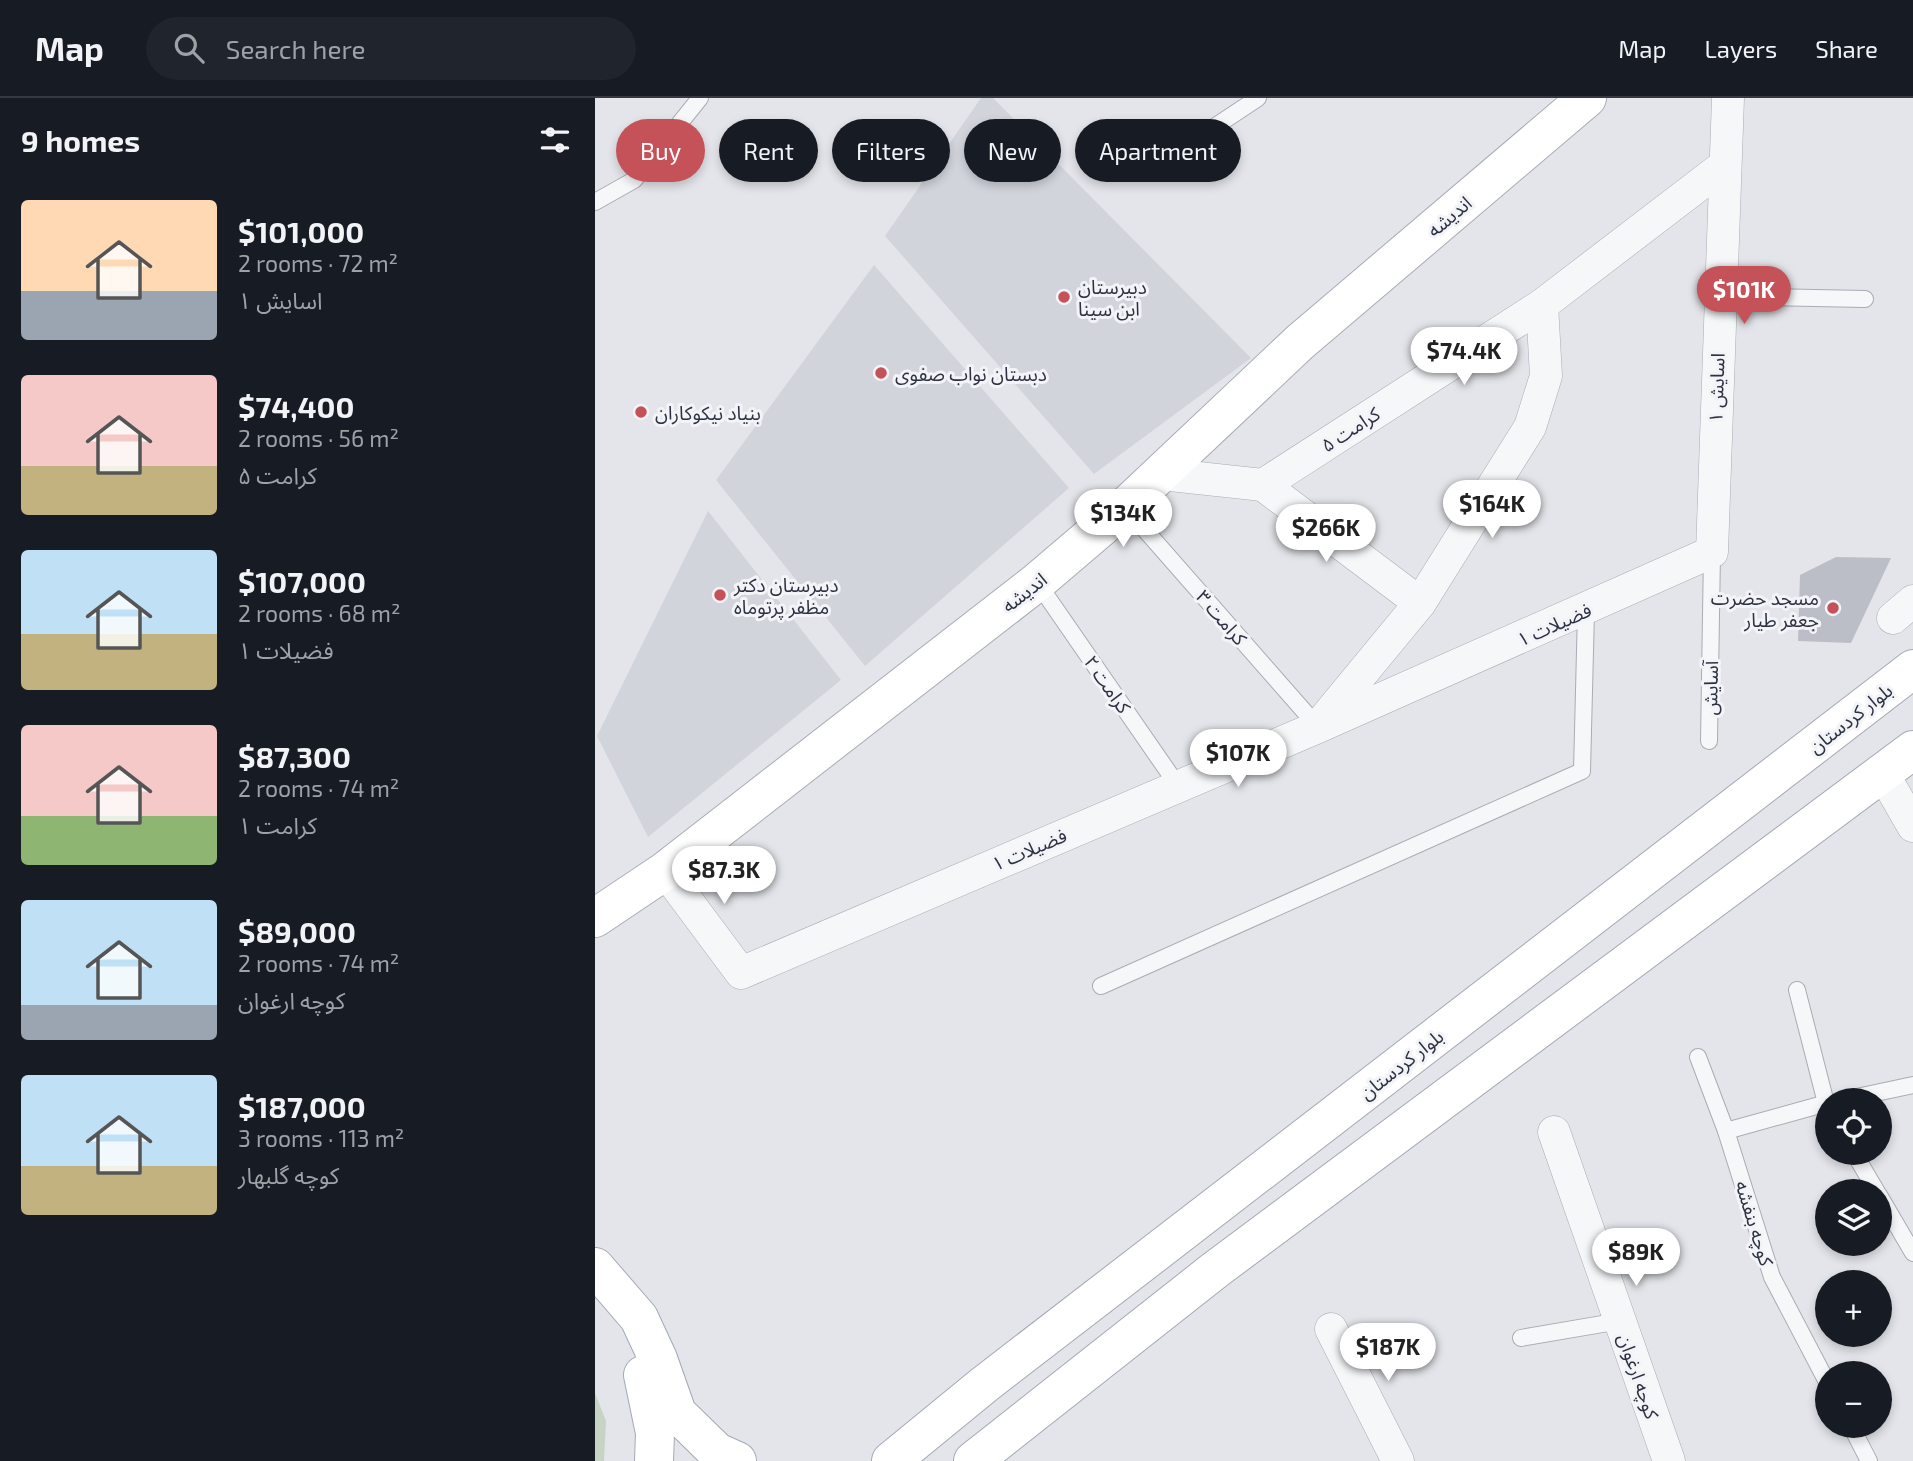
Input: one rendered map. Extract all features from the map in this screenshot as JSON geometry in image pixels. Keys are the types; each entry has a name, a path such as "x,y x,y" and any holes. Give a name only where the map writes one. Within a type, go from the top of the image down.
{"main road":[{"name":"اندیشه","path":"595,918 665,871 1037,582 1125,507 1300,342 1587,98"},
{"name":"بلوار کردستان","path":"891,1461 985,1384 1913,669"},
{"path":"973,1461 1215,1270 1913,750"},
{"path":"595,1267 639,1318 659,1359 677,1413 717,1452 737,1461"},
{"path":"595,1296 623,1332 642,1373 655,1433 654,1461"},
{"path":"985,1384 1018,1425"}],"street":[{"name":"اسایش ۱","path":"1712,552 1728,98"},
{"name":"کرامت ۵","path":"1263,485 1542,305 1725,165"},
{"name":"فضیلات ۱","path":"1318,727 1420,603 1530,427 1546,376 1542,305"},
{"path":"1161,474 1263,485 1420,603"},
{"name":"فضیلات ۱","path":"665,871 741,973 1586,611 1712,552"},
{"path":"1882,772 1913,826"},
{"name":"کوچه ارغوان","path":"1554,1132 1669,1461"},
{"path":"1331,1329 1398,1461"}],"lane":[{"path":"595,202 634,180 700,98"},
{"path":"1226,119 1258,98"},
{"path":"1719,296 1865,299"},
{"name":"کرامت ۳","path":"1125,507 1318,727"},
{"name":"آسایش","path":"1709,741 1712,552"},
{"name":"کرامت ۲","path":"1037,582 1178,786"},
{"path":"1101,986 1582,771 1586,611"},
{"path":"1797,990 1825,1088"},
{"name":"کوچه بنفشه","path":"1698,1057 1726,1130 1772,1278 1816,1361"},
{"path":"1892,1090 1913,1086"},
{"path":"1726,1130 1815,1108"},
{"path":"1892,1218 1913,1253"},
{"path":"1521,1338 1620,1321"},
{"path":"1857,1438 1869,1461"}],"shaded area":[{"name":"دبیرستان ابن سینا","path":"981,98 993,98 1014,119 966,119"},
{"name":"دبیرستان ابن سینا","path":"964,122 964,182 1061,182 1061,167 1251,358 1094,474 885,236 923,182 950,182 950,143"},
{"name":"دبستان نواب صفوی","path":"874,265 1069,488 865,666 716,480"},
{"name":"دبیرستان دکتر مظفر پرتوماه","path":"708,511 841,680 648,837 597,736"}],"green space":[{"path":"595,1393 606,1421 604,1461 595,1461"}],"building":[{"name":"مسجد حضرت جعفر طیار","path":"1836,557 1891,558 1851,643 1798,641 1800,575"}],"place":[{"name":"دبیرستان ابن سینا","path":"1064,297"},
{"name":"دبستان نواب صفوی","path":"881,373"},
{"name":"بنیاد نیکوکاران","path":"641,412"},
{"name":"دبیرستان دکتر مظفر پرتوماه","path":"720,595"},
{"name":"مسجد حضرت جعفر طیار","path":"1833,608"}]}
